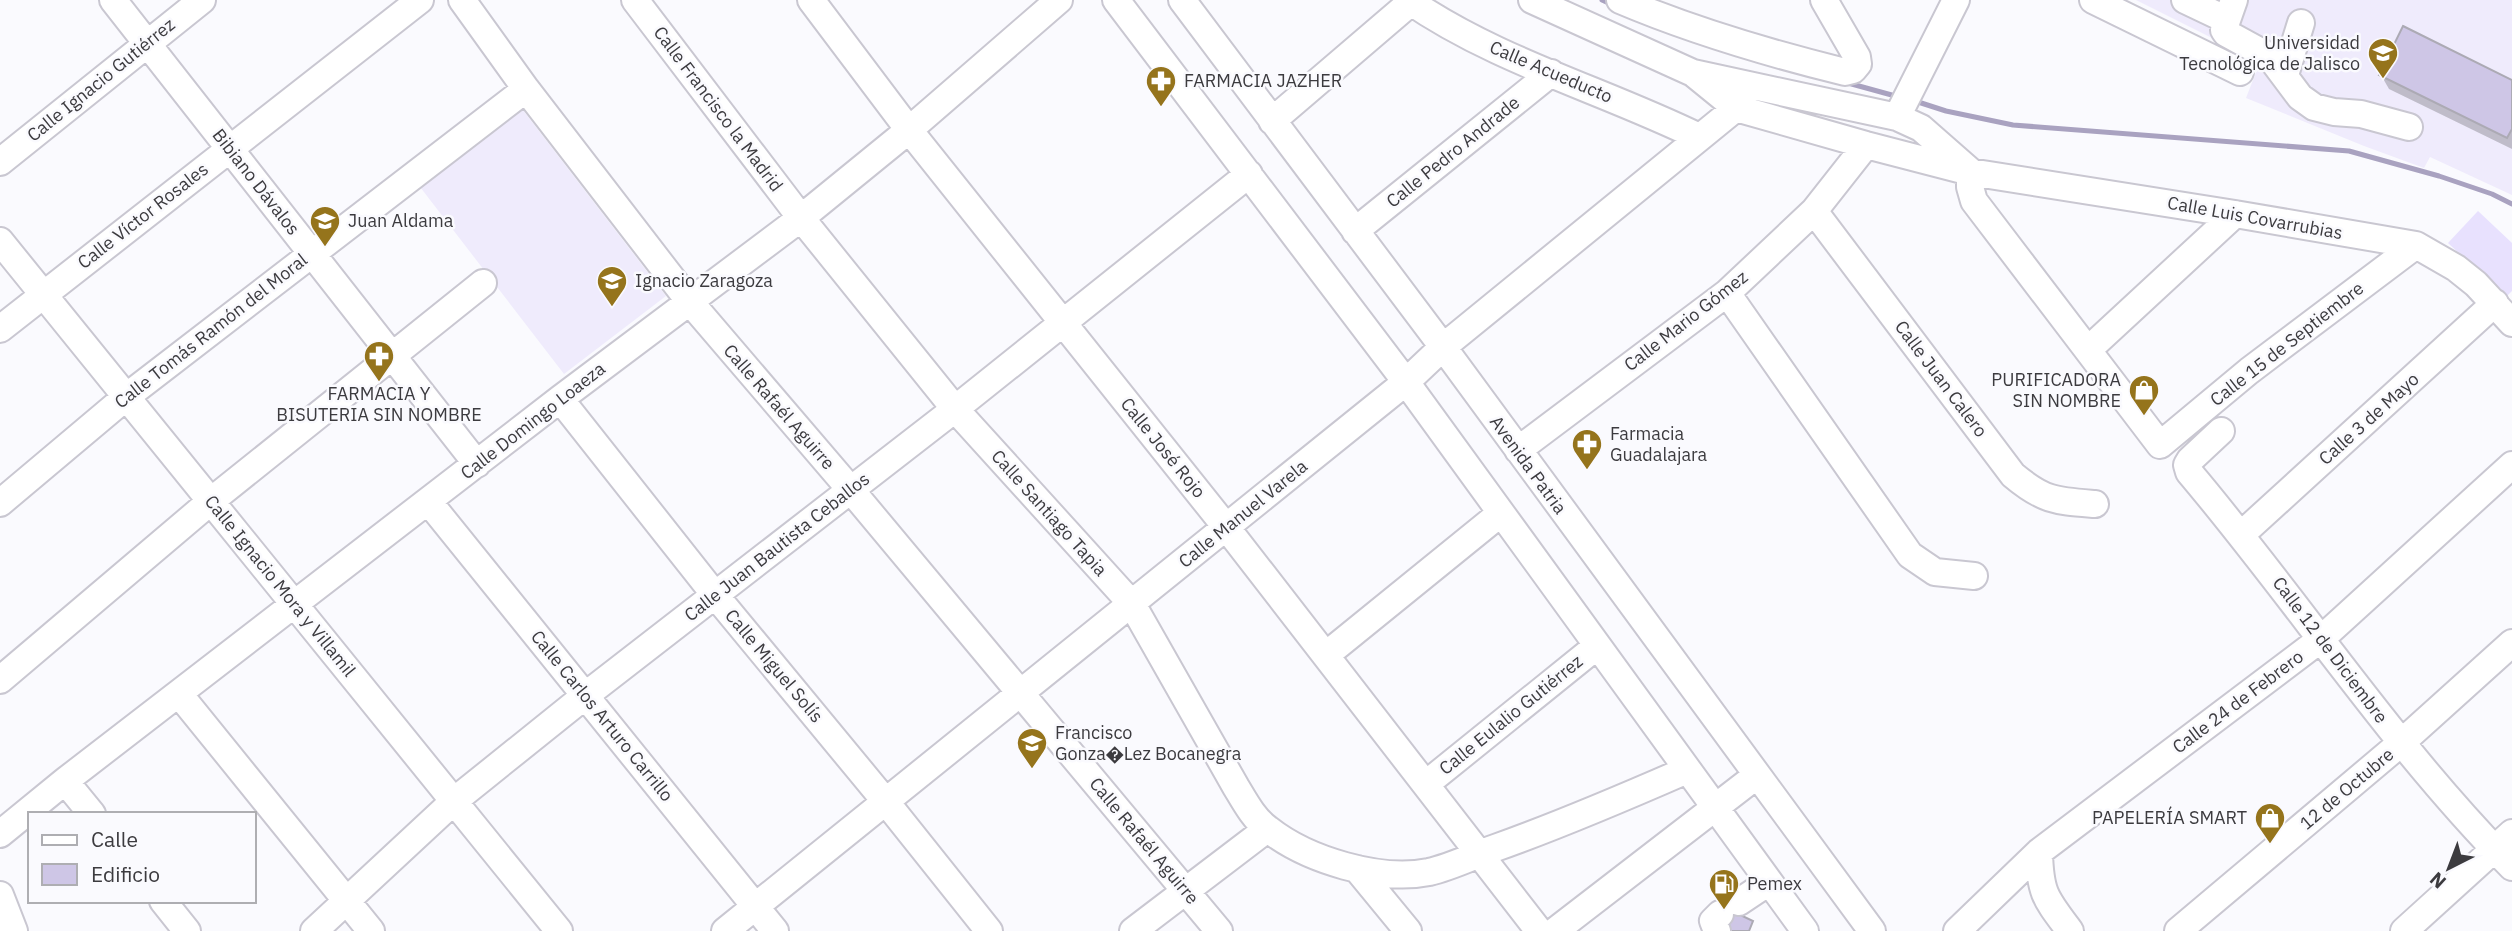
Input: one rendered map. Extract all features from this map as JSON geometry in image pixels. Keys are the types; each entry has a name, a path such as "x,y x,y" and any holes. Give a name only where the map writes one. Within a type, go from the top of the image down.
{"street":[{"name":"Bibiano Dávalos","path":"113,0 477,464"},
{"name":"Calle Ignacio Gutiérrez","path":"0,162 202,0"},
{"name":"Calle Víctor Rosales","path":"0,329 420,0"},
{"name":"Calle Rafaél Aguirre","path":"463,0 526,89 690,302 1219,931"},
{"name":"Calle José Rojo","path":"811,0 909,130 1226,527 1539,931"},
{"name":"Calle Domingo Loaeza","path":"0,834 560,399 801,218 909,130 1059,0"},
{"path":"1116,0 1406,383 1804,931"},
{"name":"Avenida Patria","path":"1182,0 1443,347 1872,931"},
{"name":"Calle Luis Covarrubias","path":"1532,0 1741,96 1866,145 1970,172 2416,245 2456,268 2504,313"},
{"path":"1620,0 1675,23 1785,57 1845,72 1853,70 1858,64 1857,57 1824,0"},
{"path":"1899,111 1956,0"},
{"path":"2093,0 2240,72"},
{"path":"2185,0 2230,10 2224,30 2226,33 2270,57 2300,97 2314,107 2361,114 2409,127"},
{"path":"1272,121 1410,1"},
{"name":"Calle Acueducto","path":"1410,1 1474,39 1699,137"},
{"name":"Calle Francisco la Madrid","path":"647,4 801,218"},
{"path":"2285,75 2301,23"},
{"name":"Calle Pedro Andrade","path":"1355,231 1551,73"},
{"name":"Calle Tomás Ramón del Moral","path":"0,503 127,397 311,252 526,89"},
{"name":"Calle Luis Covarrubias","path":"1741,96 1899,111 1970,172"},
{"name":"Calle Manuel Varela","path":"725,931 1406,383 1443,347 1699,137 1741,96"},
{"name":"Calle Mario Gómez","path":"1518,450 1727,293 1814,212 1866,145"},
{"path":"1970,172 1974,201 2089,349 2235,214"},
{"name":"Calle Juan Bautista Ceballos","path":"314,931 454,801 586,695 955,409 1249,174"},
{"name":"Calle Juan Calero","path":"1814,212 2013,475 2031,490 2053,501 2095,504"},
{"name":"Calle Santiago Tapia","path":"801,218 955,409 1132,604 1236,787 1267,829"},
{"name":"Calle Ignacio Mora y Villamil","path":"0,241 559,931"},
{"name":"Calle 15 de Septiembre","path":"2089,349 2160,444 2249,371 2416,245"},
{"path":"0,680 211,501 484,283"},
{"path":"1727,293 1910,555 1936,572 1974,576"},
{"name":"Calle 3 de Mayo","path":"2242,534 2504,313"},
{"name":"Calle Miguel Solís","path":"560,399 715,595 989,931"},
{"name":"Calle 12 de Diciembre","path":"2221,431 2190,460 2187,466 2189,472 2242,534 2401,743 2506,850"},
{"name":"Calle 24 de Febrero","path":"1957,931 2039,852 2321,639 2512,465"},
{"name":"Calle Carlos Arturo Carrillo","path":"428,501 775,931"},
{"path":"1326,655 1501,513"},
{"name":"12 de Octubre","path":"2178,931 2401,743 2512,643"},
{"name":"Calle Eulalio Gutiérrez","path":"1426,784 1597,646"},
{"path":"179,694 371,931"},
{"path":"1133,931 1267,829 1322,859 1357,869 1394,873 1429,872 1572,820 1687,770"},
{"path":"1555,931 1756,776"},
{"path":"65,781 90,812"},
{"path":"2404,931 2506,850"},
{"path":"2039,852 2040,876 2045,897 2070,931"},
{"path":"1357,869 1408,931"},
{"path":"1726,916 1769,882"},
{"path":"1999,890 2025,891 2045,897"},
{"path":"0,895 14,931"},
{"path":"165,903 187,931"}],"shaded area":[{"name":"Universidad Tecnológica de Jalisco","path":"2136,0 2512,0 2512,195 2430,157 2424,168 2246,98 2260,62"},
{"path":"519,105 666,296 564,374 417,183"},
{"path":"2478,211 2512,243 2512,291 2506,297 2448,243"}],"building":[{"path":"2403,26 2512,80 2512,129 2507,138 2379,75"},
{"name":"Pemex","path":"1721,893 1739,902 1734,912 1753,921 1749,931 1728,931 1712,910"}],"waterway":[{"path":"1602,0 1613,5"},
{"path":"1848,83 1899,97"},
{"path":"1915,101 1946,111 2013,125 2349,151 2439,176 2492,194 2512,204"}],"place":[{"name":"Universidad Tecnológica de Jalisco","path":"2383,80"},
{"name":"FARMACIA JAZHER","path":"1161,108"},
{"name":"Juan Aldama","path":"325,248"},
{"name":"Ignacio Zaragoza","path":"612,308"},
{"name":"FARMACIA Y BISUTERIA SIN NOMBRE","path":"379,383"},
{"name":"PURIFICADORA SIN NOMBRE","path":"2144,417"},
{"name":"Farmacia Guadalajara","path":"1587,471"},
{"name":"Francisco Gonza�Lez Bocanegra","path":"1032,770"},
{"name":"PAPELERÍA SMART","path":"2270,845"},
{"name":"Pemex","path":"1724,911"}]}
